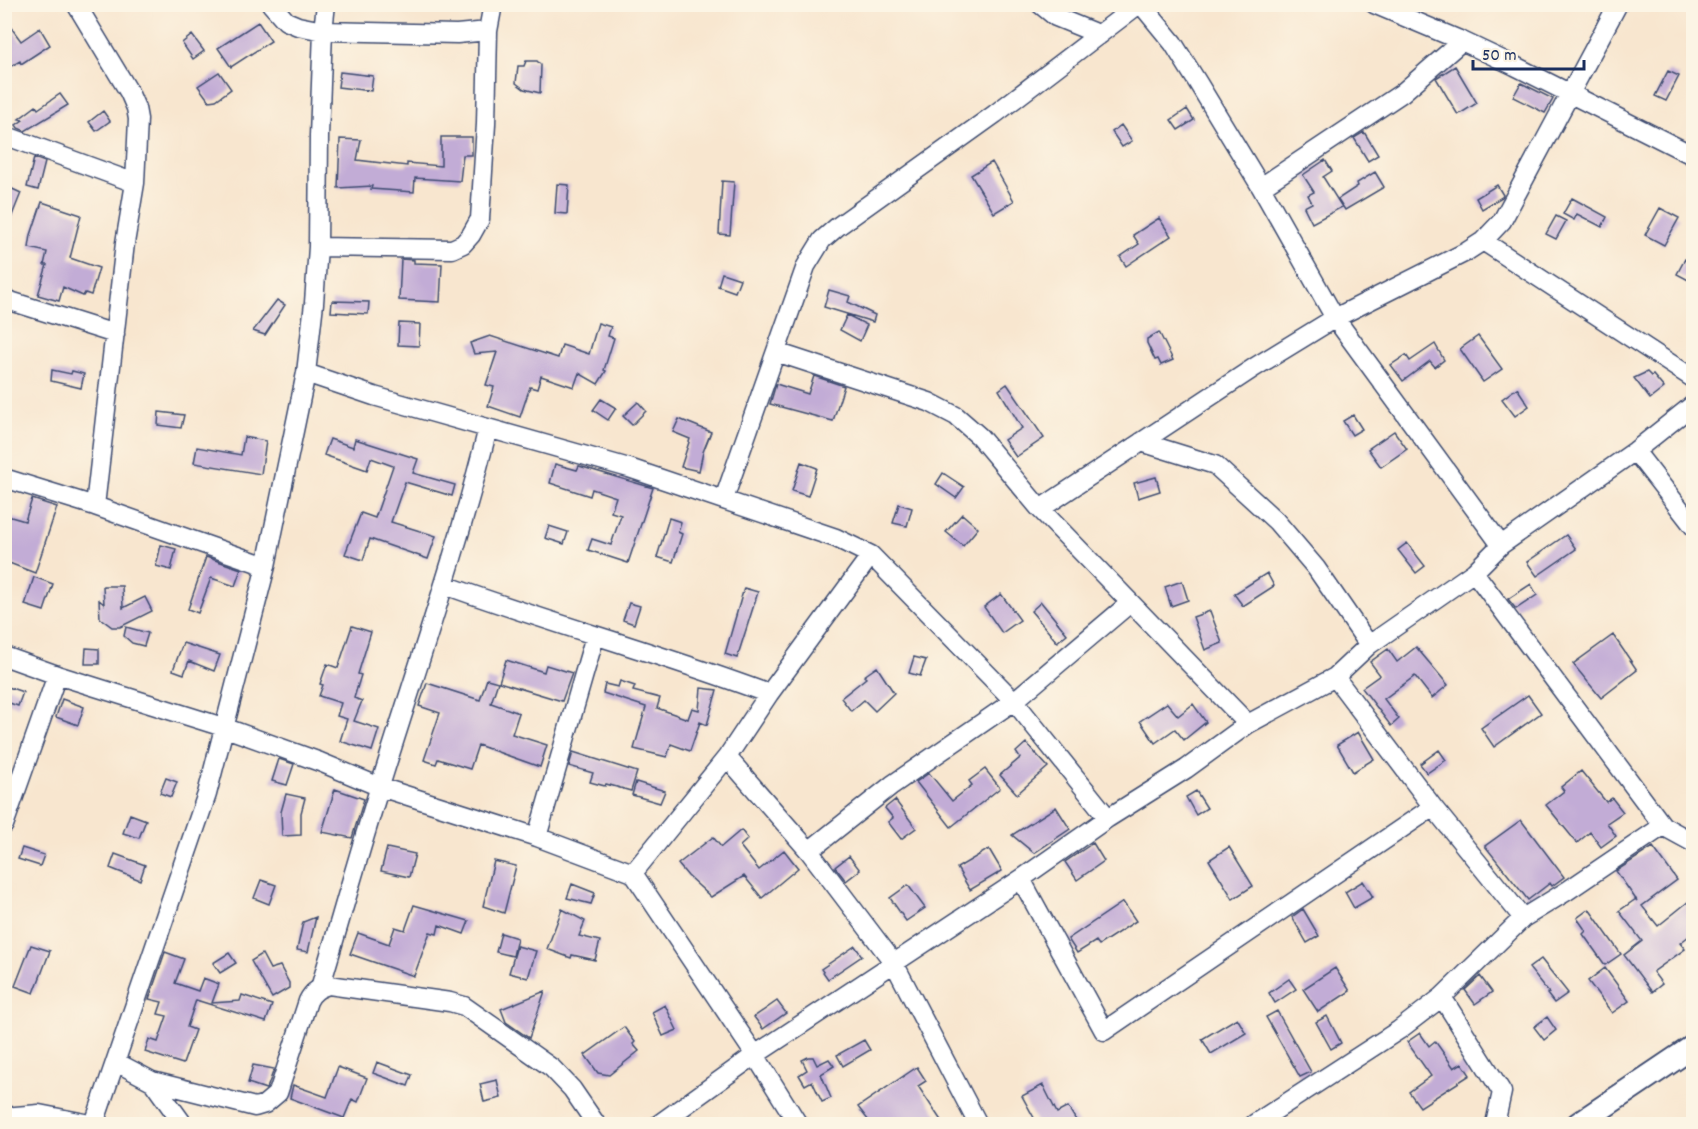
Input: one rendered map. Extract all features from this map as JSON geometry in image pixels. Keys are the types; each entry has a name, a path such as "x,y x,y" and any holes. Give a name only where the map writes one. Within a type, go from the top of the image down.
{"street":[{"path":"76,4 129,93 138,119 135,183 124,243 95,506"},
{"path":"271,4 286,21 323,31 457,33 488,31"},
{"path":"4,1117 39,1114 92,1125 116,1062 207,794 266,566 306,373 318,248 323,31 326,4"},
{"path":"318,248 452,249 463,244 471,235 480,219 486,124 488,31 493,4"},
{"path":"1040,4 1056,17 1100,35"},
{"path":"724,499 806,266 822,240 853,215 995,114 1140,4 1187,65 1261,187 1335,318 1501,545"},
{"path":"1374,4 1462,41 1694,156"},
{"path":"1040,509 1335,318 1466,252 1483,241 1502,221 1618,4"},
{"path":"1261,187 1402,93 1462,41"},
{"path":"4,135 135,183"},
{"path":"1483,241 1694,379"},
{"path":"4,299 114,334"},
{"path":"776,352 929,402 956,416 979,436 1040,509 1248,724"},
{"path":"306,373 374,396 629,468 836,538 871,555 1014,701 1108,818"},
{"path":"658,1125 755,1055 1021,879 1108,818 1186,769 1248,724 1335,677 1369,645 1474,572 1501,545 1635,451 1694,404"},
{"path":"320,988 380,787 446,585 488,428"},
{"path":"1141,442 1215,465 1276,521 1316,568 1369,645"},
{"path":"1635,451 1694,527"},
{"path":"4,478 95,506 266,566"},
{"path":"633,873 727,757 769,694 871,555"},
{"path":"1474,572 1664,826 1694,843"},
{"path":"446,585 722,676 769,694"},
{"path":"809,851 892,785 1014,701 1130,603"},
{"path":"537,837 595,636"},
{"path":"4,656 223,727 320,762 380,787 537,837 633,873 755,1055 798,1125"},
{"path":"4,825 57,675"},
{"path":"1335,677 1433,807 1522,918"},
{"path":"727,757 809,851 894,963 978,1125"},
{"path":"1021,879 1104,1031 1433,807"},
{"path":"1254,1125 1399,1030 1442,997 1522,918 1567,891 1664,826"},
{"path":"116,1062 152,1081 255,1107 265,1104 278,1093 312,993 329,985 450,1002 464,1006 552,1068 572,1089 596,1125"},
{"path":"1442,997 1502,1092 1495,1125"},
{"path":"1578,1125 1692,1049"},
{"path":"152,1081 183,1125"}],"building":[{"path":"4,18 21,41 40,28 50,45 21,64 20,61 4,70 4,48 10,45 4,38"},
{"path":"258,22 271,41 231,67 218,48"},
{"path":"192,35 204,51 193,59 182,43"},
{"path":"526,61 537,61 541,65 540,93 524,89 516,83 518,66 524,66"},
{"path":"1455,66 1477,103 1458,115 1436,78"},
{"path":"1668,71 1679,76 1666,101 1655,96"},
{"path":"219,72 231,89 216,100 209,101 198,86"},
{"path":"340,72 373,76 371,91 338,87"},
{"path":"1521,83 1553,99 1545,113 1513,97"},
{"path":"60,94 68,105 25,131 18,128 16,125 23,120 19,119 36,106 38,109"},
{"path":"1187,109 1194,120 1178,130 1171,120"},
{"path":"103,111 110,121 96,131 89,122"},
{"path":"1121,125 1132,141 1122,147 1112,132"},
{"path":"1364,132 1378,155 1368,161 1354,138"},
{"path":"441,137 472,137 472,155 463,155 460,181 415,178 414,192 371,189 372,186 338,188 340,139 361,140 357,160 407,166 407,163 441,166"},
{"path":"34,158 45,162 38,190 27,187"},
{"path":"1325,160 1332,171 1323,177 1342,207 1312,223 1304,207 1312,203 1308,195 1314,192 1303,175"},
{"path":"992,162 1014,201 994,213 971,175"},
{"path":"1375,172 1384,187 1345,210 1338,199"},
{"path":"722,181 734,182 730,235 719,234"},
{"path":"557,184 569,185 567,214 555,213"},
{"path":"1497,185 1502,197 1482,209 1476,198"},
{"path":"8,187 21,193 5,233 4,194"},
{"path":"1572,198 1607,217 1602,227 1577,214 1574,220 1563,214"},
{"path":"42,202 81,215 70,258 99,268 91,295 85,293 83,296 63,287 59,301 38,295 47,265 44,265 47,252 29,248"},
{"path":"1660,208 1679,218 1664,245 1645,235"},
{"path":"1556,216 1566,221 1556,239 1546,234"},
{"path":"1159,218 1171,236 1126,266 1120,257 1139,244 1133,235"},
{"path":"401,259 414,260 414,263 442,264 440,302 399,300"},
{"path":"1685,259 1694,264 1694,283 1677,274"},
{"path":"722,273 740,279 735,292 718,286"},
{"path":"829,290 850,296 848,302 875,315 873,322 824,307"},
{"path":"277,300 285,305 265,335 253,331"},
{"path":"332,301 369,302 368,314 331,312"},
{"path":"847,315 867,325 860,341 840,330"},
{"path":"399,323 420,324 419,346 398,345"},
{"path":"598,323 611,327 608,336 614,338 604,370 606,371 598,384 579,373 574,387 541,376 537,389 530,387 520,417 488,406 494,387 486,385 497,352 474,354 470,343 490,336 558,358 562,345 589,354"},
{"path":"1159,332 1173,360 1161,365 1158,359 1155,360 1147,343 1147,339"},
{"path":"1478,336 1502,369 1483,382 1460,349"},
{"path":"1435,344 1444,360 1435,367 1430,361 1403,381 1391,365 1406,355 1410,361"},
{"path":"52,370 84,374 81,388 51,381"},
{"path":"1647,372 1653,375 1664,388 1650,399 1634,378"},
{"path":"814,376 844,386 833,421 770,404 776,384 808,394"},
{"path":"1007,384 1044,438 1016,457 1004,440 1022,428 999,390"},
{"path":"1517,388 1529,406 1515,416 1502,399"},
{"path":"601,399 616,408 608,420 593,410"},
{"path":"638,402 646,411 632,425 623,416"},
{"path":"159,412 184,415 181,428 158,425"},
{"path":"1353,415 1362,429 1352,435 1343,421"},
{"path":"679,419 711,432 699,471 681,467 690,439 673,432"},
{"path":"1394,431 1407,449 1381,467 1368,449"},
{"path":"244,437 266,441 261,474 194,463 197,447 241,455"},
{"path":"330,439 353,447 355,439 418,459 413,473 455,485 452,496 405,482 391,522 436,536 428,559 370,539 363,560 345,554 361,513 375,518 393,466 371,458 367,470 324,455"},
{"path":"801,462 817,468 808,496 792,491"},
{"path":"555,464 577,470 579,466 653,488 628,563 588,550 592,539 611,545 621,515 611,512 616,497 592,489 590,496 550,483"},
{"path":"943,473 964,487 956,498 936,484"},
{"path":"1156,477 1160,491 1138,498 1134,483"},
{"path":"32,499 57,507 35,573 4,561 4,515 25,521"},
{"path":"899,504 912,508 907,526 893,523"},
{"path":"962,514 978,528 963,546 946,532"},
{"path":"669,518 681,522 678,532 682,534 673,562 657,557"},
{"path":"549,526 568,532 564,544 545,538"},
{"path":"1566,535 1576,549 1537,576 1527,562"},
{"path":"1407,543 1425,566 1416,573 1398,550"},
{"path":"161,545 176,549 171,570 156,566"},
{"path":"206,557 241,569 235,586 211,578 198,613 188,609"},
{"path":"1267,573 1274,586 1243,606 1234,594"},
{"path":"34,577 53,584 44,611 25,605"},
{"path":"1182,581 1188,600 1171,606 1165,587"},
{"path":"1531,584 1537,595 1516,609 1508,599"},
{"path":"103,586 122,586 123,608 145,597 152,611 120,627 112,627 100,618 99,600 104,604"},
{"path":"744,588 758,592 737,658 725,654"},
{"path":"1001,594 1020,620 1002,633 984,607"},
{"path":"1041,602 1067,634 1057,642 1031,611"},
{"path":"629,603 640,606 634,624 623,620"},
{"path":"1210,611 1222,643 1205,650 1193,617"},
{"path":"352,626 371,632 358,674 361,675 354,698 362,701 354,721 379,729 372,751 340,741 347,719 337,716 341,703 319,696 323,685 320,684 327,664 338,668"},
{"path":"126,627 148,633 144,646 132,643 124,636"},
{"path":"1613,635 1637,670 1601,698 1573,664"},
{"path":"183,643 220,655 214,671 189,661 184,674 173,670"},
{"path":"1416,647 1448,685 1432,698 1415,676 1384,699 1399,719 1391,726 1362,688 1380,675 1370,662 1388,649 1397,662"},
{"path":"86,648 99,649 99,664 85,664"},
{"path":"914,657 926,660 920,676 909,673"},
{"path":"506,660 544,672 546,665 572,673 562,701 499,682"},
{"path":"877,667 894,693 875,711 864,700 851,711 841,698"},
{"path":"487,679 498,682 491,703 519,713 512,734 547,745 540,767 478,745 470,769 438,759 436,764 424,760 440,713 419,706 427,683 480,700"},
{"path":"620,681 635,686 633,691 660,698 657,708 688,719 692,708 699,710 701,688 717,690 707,725 700,722 690,751 671,744 667,757 634,749 646,707 603,693 605,684 618,687"},
{"path":"8,687 23,692 18,706 4,701"},
{"path":"1528,695 1541,713 1494,747 1481,728"},
{"path":"62,699 84,707 78,725 56,717"},
{"path":"1167,703 1178,716 1193,704 1206,722 1184,740 1175,729 1155,743 1140,721"},
{"path":"1358,732 1374,759 1353,772 1337,745"},
{"path":"1026,743 1048,767 1017,794 1000,775 1020,758 1016,752"},
{"path":"1439,750 1446,760 1427,773 1420,764"},
{"path":"573,752 637,772 631,791 590,782 593,773 569,766"},
{"path":"279,759 294,764 287,785 272,781"},
{"path":"985,769 1000,788 951,827 916,782 929,773 952,801 972,785 969,781"},
{"path":"1581,771 1606,802 1612,798 1623,812 1607,823 1616,836 1601,847 1590,832 1577,843 1546,805 1564,791 1561,787"},
{"path":"166,778 177,782 171,797 160,793"},
{"path":"636,782 665,791 660,803 632,795"},
{"path":"335,789 364,799 352,838 322,832"},
{"path":"1196,791 1207,808 1196,815 1186,797"},
{"path":"286,794 305,798 301,813 301,835 282,836 281,812"},
{"path":"895,800 916,828 901,839 888,822 893,818 885,808"},
{"path":"1056,807 1070,829 1034,853 1012,835"},
{"path":"130,814 146,820 139,838 123,833"},
{"path":"1521,820 1564,877 1552,886 1550,883 1528,900 1485,846"},
{"path":"741,830 748,839 740,846 759,870 784,850 798,868 762,898 744,876 711,897 678,864 713,837 721,847"},
{"path":"1093,843 1104,861 1077,880 1065,862"},
{"path":"1229,847 1253,886 1233,899 1209,860"},
{"path":"1653,847 1677,880 1642,906 1658,926 1694,897 1694,932 1680,943 1685,949 1653,972 1662,984 1652,992 1624,955 1642,941 1619,911 1636,899 1616,871"},
{"path":"22,848 44,855 40,866 18,859"},
{"path":"387,848 415,854 409,877 381,871"},
{"path":"989,849 1002,871 970,890 957,868"},
{"path":"115,854 145,865 140,880 110,868"},
{"path":"849,856 860,870 846,881 835,867"},
{"path":"494,861 516,866 504,913 483,906"},
{"path":"261,880 276,885 269,904 254,898"},
{"path":"1363,881 1373,897 1354,908 1345,892"},
{"path":"572,884 595,893 591,904 567,898"},
{"path":"908,885 925,908 906,921 890,898"},
{"path":"1123,902 1136,921 1099,945 1096,941 1077,953 1068,939"},
{"path":"414,905 469,921 464,934 439,925 437,934 430,932 414,976 350,954 358,933 389,944 395,927 405,930"},
{"path":"562,909 585,921 579,936 600,941 595,960 572,955 571,958 547,949"},
{"path":"1303,909 1319,936 1307,943 1292,917"},
{"path":"1589,909 1621,954 1605,965 1583,934 1586,931 1577,918"},
{"path":"316,917 308,952 297,950 303,922"},
{"path":"501,933 517,938 513,956 496,952"},
{"path":"31,945 50,951 34,993 15,986"},
{"path":"517,946 536,951 528,978 509,973"},
{"path":"855,946 862,956 828,979 821,969"},
{"path":"165,952 184,959 175,983 198,991 203,978 219,984 212,1003 240,1001 242,995 272,1005 266,1022 196,1000 187,1027 195,1030 183,1064 145,1052 149,1039 158,1042 167,1016 158,1014 162,1002 149,999"},
{"path":"229,953 236,963 220,973 213,963"},
{"path":"262,954 270,969 280,966 289,983 289,988 272,998 251,961"},
{"path":"1541,959 1568,993 1554,1003 1529,968"},
{"path":"1335,968 1350,991 1318,1012 1303,989"},
{"path":"1605,968 1629,1001 1612,1013 1588,981"},
{"path":"1480,976 1492,992 1475,1004 1465,990"},
{"path":"1289,979 1296,989 1275,1003 1269,993"},
{"path":"545,991 529,1038 506,1022 501,1009"},
{"path":"777,1001 786,1013 763,1029 754,1017"},
{"path":"665,1005 677,1030 663,1036 652,1012"},
{"path":"1277,1011 1311,1072 1300,1077 1266,1017"},
{"path":"1327,1016 1341,1043 1331,1049 1316,1022"},
{"path":"1547,1017 1556,1030 1544,1040 1534,1027"},
{"path":"1237,1018 1246,1033 1211,1054 1202,1039"},
{"path":"624,1027 639,1051 609,1075 598,1073 585,1055"},
{"path":"1420,1033 1429,1046 1435,1041 1454,1068 1462,1063 1470,1075 1420,1107 1409,1092 1431,1076 1407,1042"},
{"path":"864,1040 870,1050 843,1066 837,1055"},
{"path":"813,1057 817,1065 829,1059 834,1066 821,1074 831,1098 822,1102 812,1081 805,1085 799,1075 807,1070 802,1060"},
{"path":"377,1062 412,1075 408,1086 373,1073"},
{"path":"253,1065 274,1069 266,1089 248,1083"},
{"path":"338,1067 367,1078 358,1102 352,1099 344,1118 290,1098 293,1085 327,1097"},
{"path":"917,1067 926,1081 918,1086 944,1125 872,1125 858,1107"},
{"path":"497,1080 501,1098 484,1102 480,1084"},
{"path":"1043,1085 1057,1113 1068,1107 1079,1125 1038,1125 1022,1096"}]}
